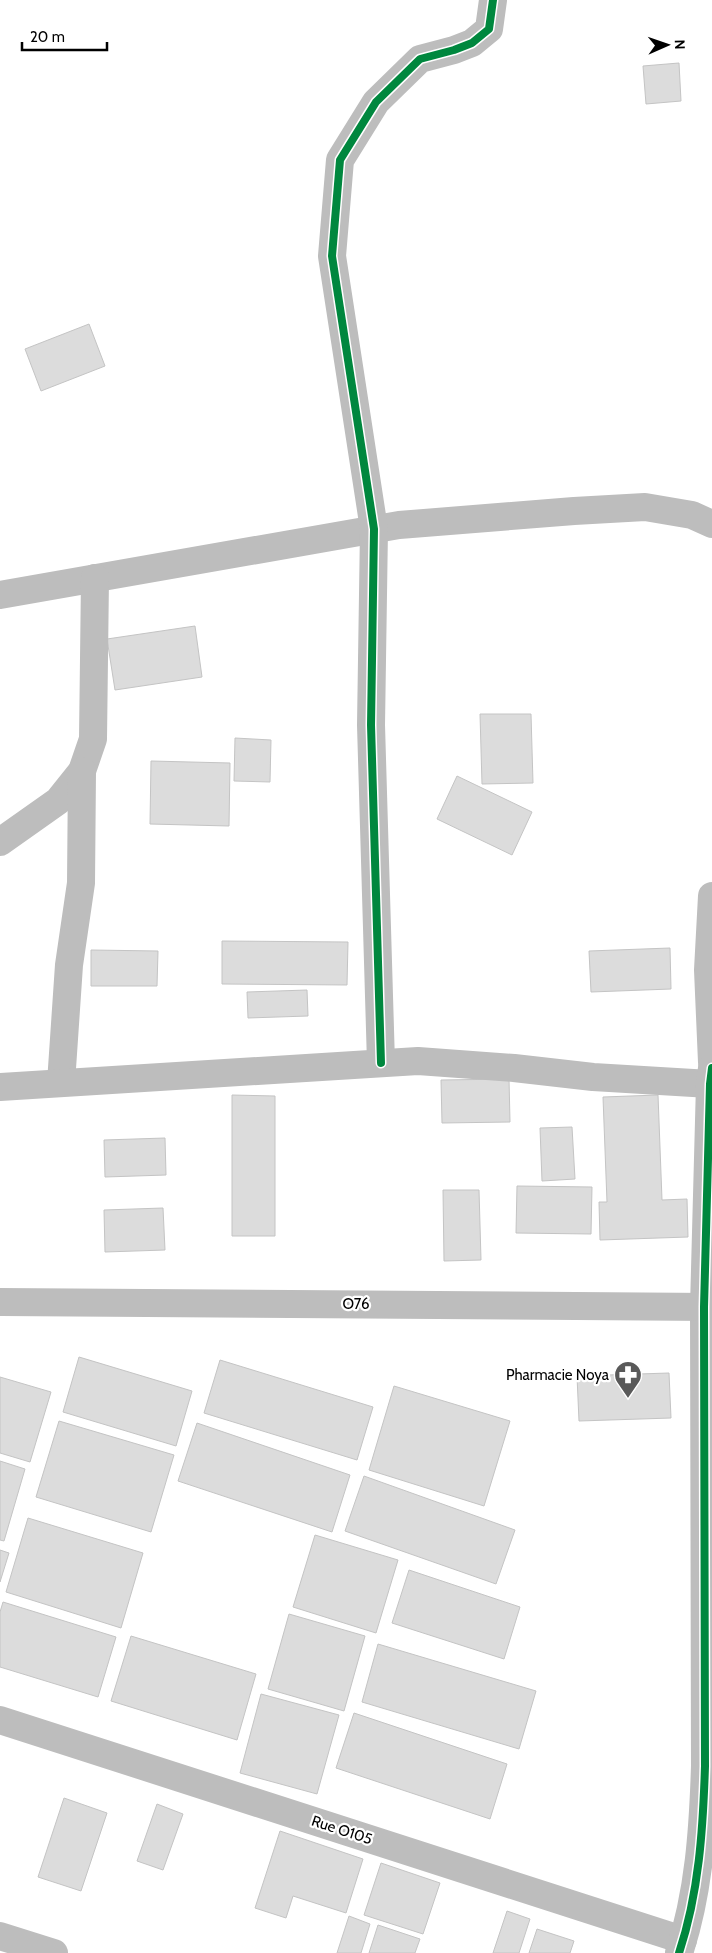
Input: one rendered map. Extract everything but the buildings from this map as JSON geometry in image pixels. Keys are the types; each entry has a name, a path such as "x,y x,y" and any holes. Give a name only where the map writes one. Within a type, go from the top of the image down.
{"street":[{"path":"381,1063 371,725 374,529 332,256 340,160 376,102 420,59 472,43 489,30 493,0"},
{"path":"0,595 399,525 645,507 692,515 712,524"},
{"path":"61,1083 69,965 81,883 82,771 93,739 95,578"},
{"path":"0,842 58,801 82,771"},
{"path":"681,1947 695,1888 708,1766 708,1307 711,1071 708,970 712,896"},
{"path":"0,1087 418,1060 593,1077 711,1071"},
{"name":"O76","path":"0,1302 708,1307"},
{"name":"Rue O105","path":"0,1720 681,1947"},
{"path":"0,1936 54,1953"}],"cycle path":[{"path":"381,1063 371,725 374,529 332,256 340,160 376,102 420,59 472,43 489,29 493,0"},
{"path":"679,1953 686,1930 699,1861 705,1766 704,1307 712,1068"}],"place":[{"name":"Pharmacie Noya","path":"628,1399"}]}
